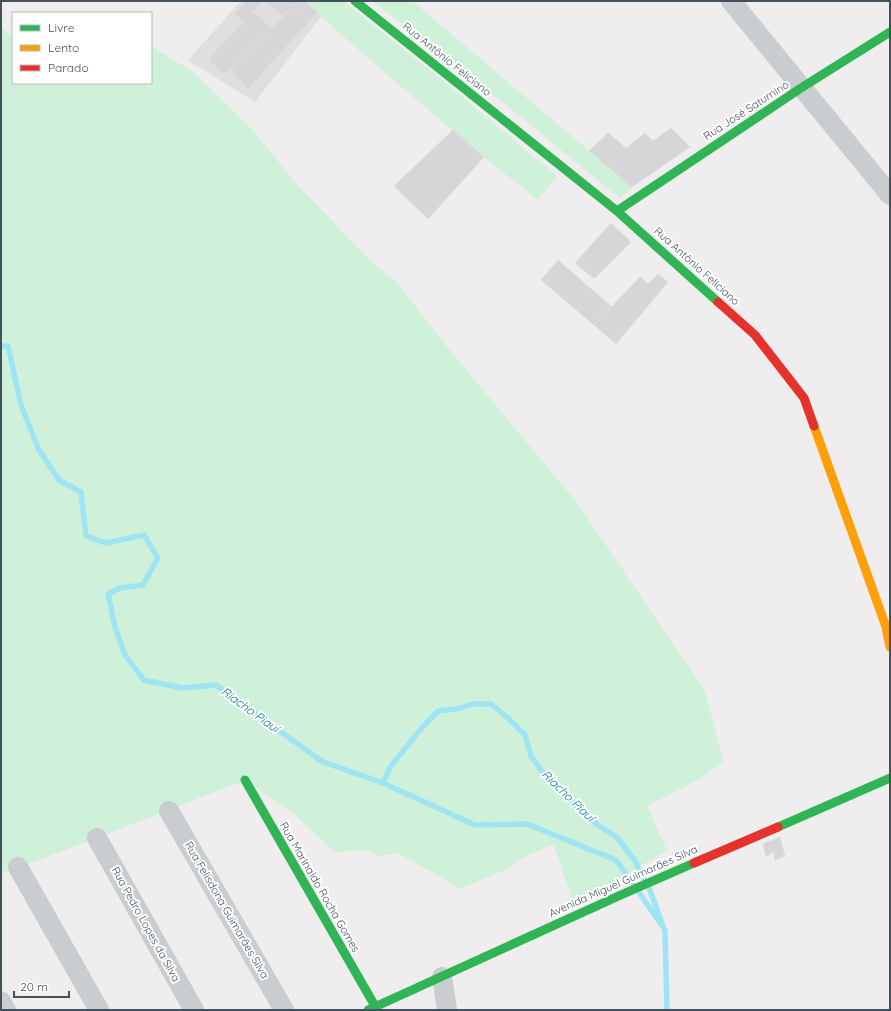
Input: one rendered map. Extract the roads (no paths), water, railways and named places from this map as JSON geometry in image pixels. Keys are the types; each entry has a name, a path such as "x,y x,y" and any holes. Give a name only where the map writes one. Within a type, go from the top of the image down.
{"street":[{"name":"Rua Antônio Feliciano","path":"355,1 617,211 755,335 804,398 888,627 890,647"},
{"path":"731,1 890,195"},
{"name":"Rua José Saturnino","path":"617,211 801,88 890,32"},
{"name":"Avenida Miguel Guimarães Silva","path":"371,1008 623,894 890,778"},
{"name":"Rua Marinaldo Rocha Gomes","path":"245,780 371,1008"},
{"name":"Rua Felisdona Guimarães Silva","path":"169,810 284,1010"},
{"name":"Rua Pedro Lopes da Silva","path":"97,838 194,1010"},
{"path":"18,867 99,1010"},
{"path":"442,977 447,1010"},
{"path":"1,1001 6,1010"}],"waterway":[{"name":"Riacho Piauí","path":"1,346 8,346 21,405 39,450 59,480 81,492 86,536 106,543 144,535 158,558 143,585 120,588 108,594 115,627 125,655 144,680 182,688 216,685 323,762 383,783 475,825 527,824 616,860 633,884"},
{"name":"Riacho Piauí","path":"383,783 391,766 420,730 438,711 457,709 473,704 491,704 525,735 531,756 546,777 596,824 617,837 635,861 645,881"},
{"name":"Riacho Piauí","path":"649,888 662,923"},
{"name":"Riacho Piauí","path":"638,891 665,930 667,1010"}]}
